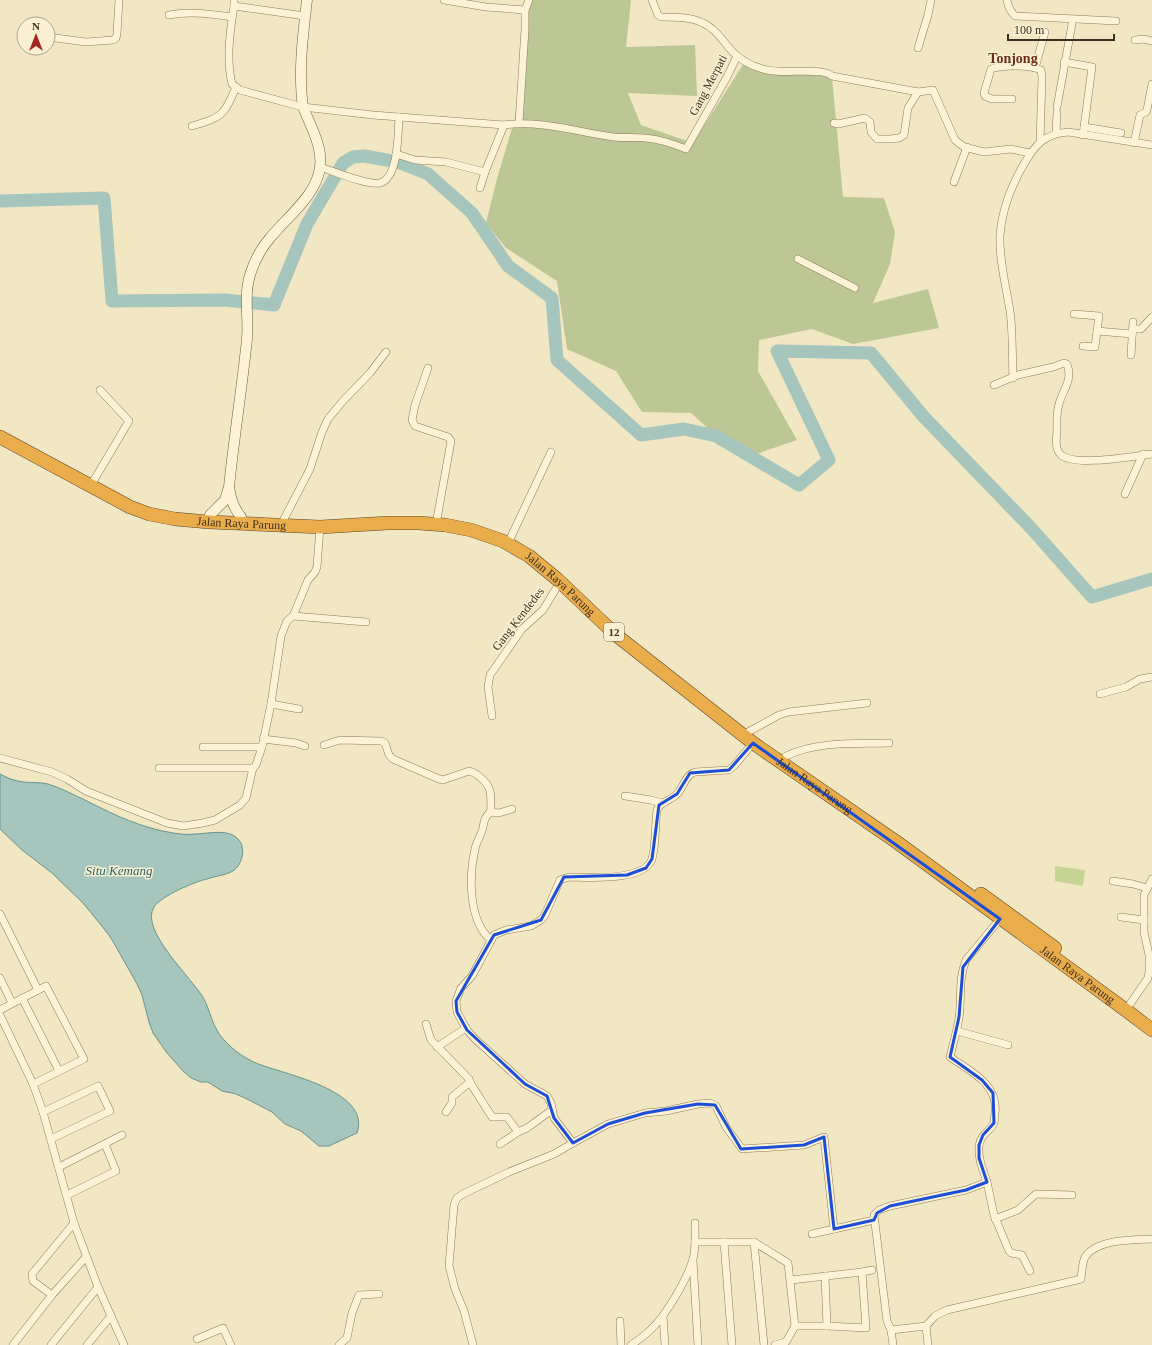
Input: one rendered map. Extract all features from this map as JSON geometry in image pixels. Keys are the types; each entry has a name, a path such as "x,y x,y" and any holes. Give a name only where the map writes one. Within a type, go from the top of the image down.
{"highway":[{"name":"Jalan Raya Parung","path":"0,430 133,502 152,509 177,513 284,519 320,520 413,517 437,519 472,524 510,539 532,551 562,576 616,635 751,737 1152,1030"},
{"name":"Jalan Raya Parung","path":"0,437 130,507 149,514 175,519 209,522 320,526 420,523 445,525 471,530 504,541 528,556 597,613"},
{"name":"Jalan Raya Parung","path":"751,737 786,756 902,836 1130,1004 1152,1022"}],"street":[{"path":"56,38 96,42 113,40 117,34 119,0"},
{"path":"241,517 231,500 230,486 247,337 247,292 250,274 256,257 268,239 313,188 316,183 320,167 320,150 303,107 301,80 307,0"},
{"path":"444,0 486,7 525,10"},
{"path":"305,16 234,3 232,17 230,75 232,84 240,90 303,107 399,117 504,125 519,123 525,10 529,0"},
{"path":"652,0 658,15 661,17 690,19 704,23 710,27 736,56"},
{"path":"918,48 931,0"},
{"path":"1007,0 1008,6 1015,16 1116,21"},
{"path":"169,15 188,13 232,17"},
{"path":"1056,132 1057,110 1064,62 1072,24"},
{"path":"1036,68 1045,32"},
{"path":"1135,40 1152,40"},
{"name":"Gang Merpati","path":"519,123 538,124 615,137 646,138 666,142 686,149 727,77 736,56 762,69 780,72 821,72 832,76 918,92 933,90 942,115 955,140 967,148"},
{"path":"1064,62 1092,67 1084,131"},
{"path":"1012,99 992,99 985,96 984,93 991,69 1010,66 1036,68 1041,70 1040,142"},
{"path":"1134,143 1140,115 1149,112 1152,84"},
{"path":"192,126 220,116 229,104 236,87"},
{"path":"834,123 838,124 865,118 870,122 871,132 877,139 899,138 904,135 908,108 918,92"},
{"path":"320,167 373,183 381,183 387,180 393,168 396,154 399,117"},
{"path":"480,188 504,125"},
{"path":"1084,131 1134,143 1152,145"},
{"path":"1014,378 1010,312 1005,286 1000,237 1002,218 1013,182 1030,153 1040,142 1056,132 1084,131 1122,133"},
{"path":"954,182 967,148 984,152 1011,150 1030,153"},
{"path":"396,154 415,160 446,162 485,172"},
{"path":"798,259 854,288"},
{"path":"1074,314 1098,316 1095,348 1083,346"},
{"path":"1097,331 1133,328 1141,329 1152,317"},
{"path":"1131,355 1133,328"},
{"path":"284,519 310,469 322,432 328,419 370,373 386,352"},
{"path":"994,385 1028,373 1064,363 1067,364 1070,372 1069,379 1059,404 1057,414 1056,446 1060,454 1067,459 1081,461 1152,454"},
{"path":"428,368 415,405 412,420 415,426 448,437 451,441 437,519"},
{"path":"94,480 129,421 100,390"},
{"path":"510,539 551,452"},
{"path":"1125,494 1143,454"},
{"path":"210,515 225,500 230,486"},
{"path":"0,758 52,772 67,779 86,791 168,823 183,826 215,820 240,805 246,798 253,768 256,765 262,747 271,704 280,636 287,621 293,616 308,580 315,572 317,567 320,526"},
{"name":"Gang Kendedes","path":"492,716 488,687 490,675 522,629 543,610 560,582"},
{"path":"293,616 366,622"},
{"path":"1100,694 1126,687 1140,679 1152,677"},
{"path":"573,1143 554,1118 551,1103 547,1096 525,1084 475,1039 466,1028 457,1012 456,1001 461,988 472,976 490,940 498,932 531,926 541,920 545,916 560,880 564,878 627,875 646,868 652,859 657,810 659,806 677,794 690,773 729,770 734,766 751,737 779,715 789,712 867,703"},
{"path":"271,704 299,709"},
{"path":"263,739 296,743 305,746"},
{"path":"324,745 340,740 381,741 385,744 392,759 439,779 443,780 469,771 474,772 488,783 490,788 491,812 484,821 483,830 475,847 472,864 474,910 479,925 485,936 490,940"},
{"path":"786,756 797,751 835,745 889,743"},
{"path":"203,747 262,747"},
{"path":"159,768 253,768"},
{"path":"626,796 662,803"},
{"path":"491,812 499,814 512,809"},
{"path":"1130,1004 1148,978 1150,972 1149,955 1144,932 1144,895 1152,879"},
{"path":"1113,881 1147,888"},
{"path":"0,914 38,990"},
{"path":"1121,917 1144,920"},
{"path":"1000,919 966,960 963,967 961,975 957,1031 950,1057 982,1080 993,1093 996,1108 994,1123 983,1135 979,1145 979,1158 987,1182 995,1219 1009,1251 1022,1255 1030,1272"},
{"path":"0,978 12,1003"},
{"path":"0,1010 46,986 84,1059 33,1084"},
{"path":"22,998 59,1071"},
{"path":"0,1015 33,1084 51,1138 74,1223 98,1287 124,1345"},
{"path":"426,1024 431,1040 469,1079 492,1116 508,1117 518,1132"},
{"path":"437,1047 466,1028"},
{"path":"957,1031 1008,1045"},
{"path":"446,1112 452,1103 452,1097 470,1082"},
{"path":"43,1112 98,1086 110,1111 51,1138"},
{"path":"473,1345 464,1311 455,1289 449,1266 454,1205 457,1198 509,1172 554,1154 608,1124 646,1113 710,1103 716,1106 726,1127 740,1149 804,1145 824,1137 834,1229"},
{"path":"500,1144 527,1128 552,1110"},
{"path":"59,1167 122,1135"},
{"path":"67,1195 116,1171 105,1144"},
{"path":"893,1345 891,1330 887,1321 874,1215 890,1206 966,1190 987,1182"},
{"path":"995,1219 1018,1210 1034,1194 1072,1195"},
{"path":"812,1234 874,1220"},
{"path":"52,1295 33,1281 32,1274 74,1223"},
{"path":"695,1223 693,1260 698,1345"},
{"path":"891,1330 926,1326 935,1316 947,1310 1081,1279 1084,1259 1092,1249 1117,1241 1152,1239"},
{"path":"695,1242 754,1242 788,1263 795,1326 786,1342 774,1345"},
{"path":"724,1242 732,1345"},
{"path":"754,1242 764,1345"},
{"path":"13,1345 52,1295 86,1257"},
{"path":"631,1345 649,1332 663,1316 679,1290 693,1260"},
{"path":"791,1280 872,1270"},
{"path":"795,1326 866,1328 862,1272"},
{"path":"825,1276 827,1326"},
{"path":"51,1345 98,1287"},
{"path":"340,1345 347,1338 352,1313 359,1295 379,1294"},
{"path":"87,1345 111,1316"},
{"path":"663,1316 665,1345"},
{"path":"620,1321 621,1345"},
{"path":"926,1326 928,1345"},
{"path":"197,1340 223,1328 231,1345"}],"highlighted area":[{"path":"753,743 1000,919 963,967 959,1017 950,1057 982,1080 993,1093 994,1123 983,1135 979,1145 979,1158 987,1182 966,1190 890,1206 877,1213 874,1220 834,1229 824,1137 804,1145 741,1149 715,1105 698,1104 645,1113 608,1124 573,1143 554,1118 547,1096 525,1084 467,1030 457,1012 456,1001 494,935 541,920 564,877 627,875 646,868 652,859 659,805 677,794 690,773 729,770"}],"green space":[{"path":"532,0 631,0 626,47 695,45 697,96 628,93 641,125 693,143 744,63 797,74 832,77 843,197 884,198 895,232 890,264 873,303 928,289 939,328 853,344 812,329 759,340 758,371 797,440 742,459 691,413 642,412 616,371 567,349 557,281 506,248 486,223 515,118 528,7"},
{"path":"1055,866 1085,870 1083,886 1055,881"}],"water":[{"name":"Situ Kemang","path":"0,774 17,781 45,783 68,792 118,816 150,828 184,834 217,832 229,834 238,839 241,843 243,852 240,862 235,870 194,883 163,898 154,907 151,917 154,928 160,941 169,954 204,999 217,1031 227,1044 251,1061 322,1086 338,1095 351,1105 358,1118 357,1133 329,1146 319,1146 301,1131 285,1124 272,1112 236,1094 222,1091 208,1082 201,1082 191,1078 183,1071 167,1053 153,1033 142,995 111,938 83,903 52,873 22,850 0,829"}],"waterway":[{"path":"0,201 104,198 112,301 225,300 274,305 307,224 343,163 353,157 364,156 398,162 428,174 472,213 508,266 552,298 557,360 641,435 684,429 716,436 799,485 829,460 777,351 871,353 923,416 1031,528 1092,597 1152,579"}],"district":[{"name":"Tonjong","path":"1013,58"}]}
